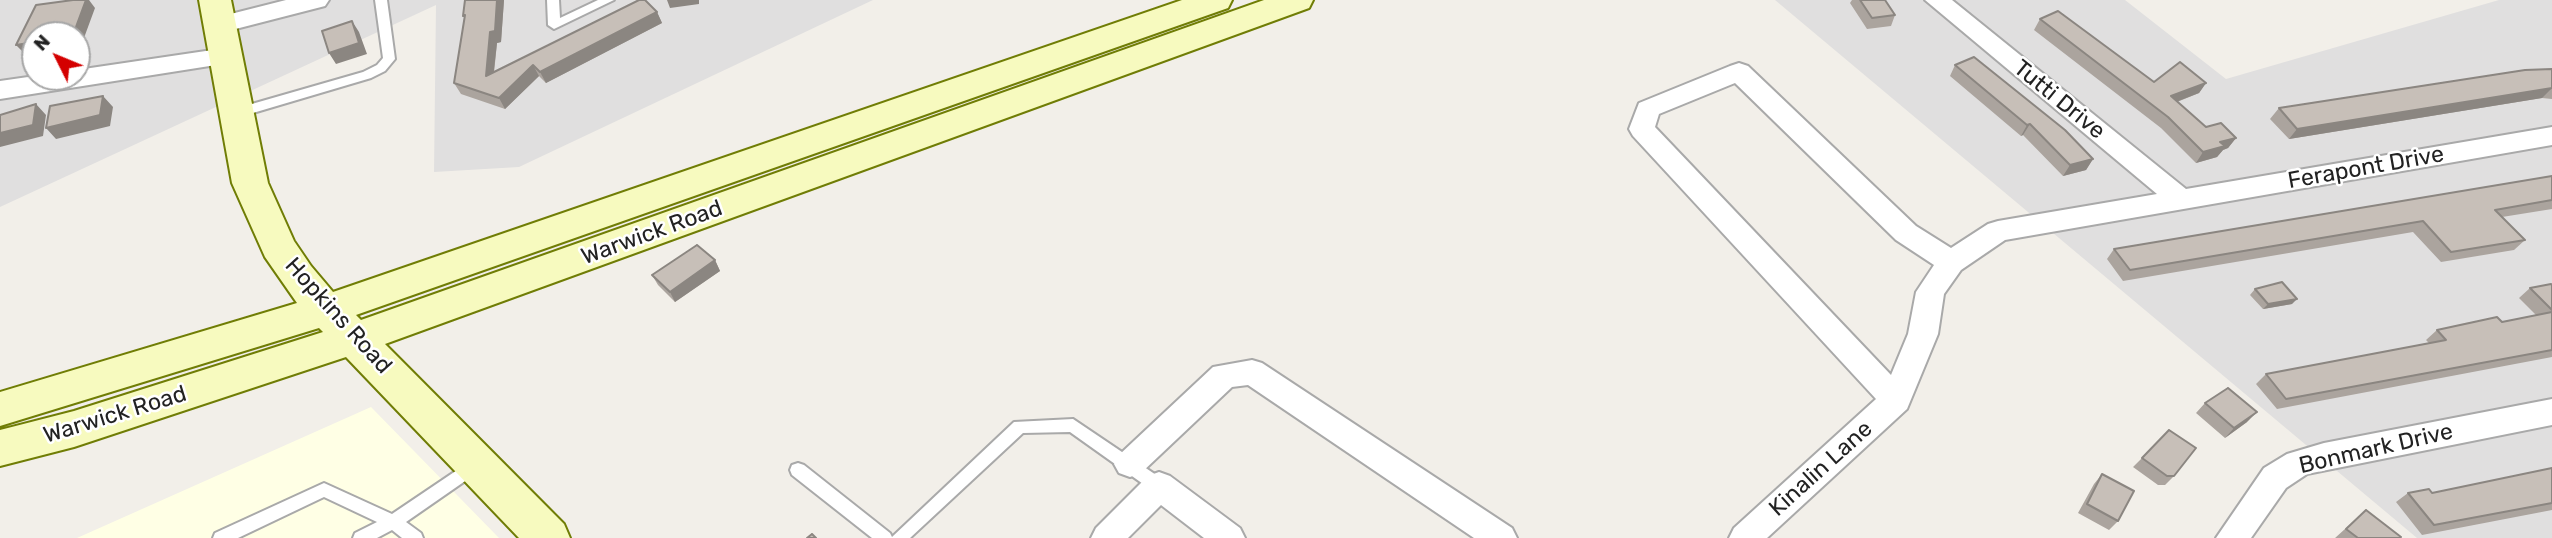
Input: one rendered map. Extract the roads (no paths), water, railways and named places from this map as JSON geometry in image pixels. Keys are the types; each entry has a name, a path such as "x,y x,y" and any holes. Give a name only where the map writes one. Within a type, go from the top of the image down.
{"main road":[{"name":"Warwick Road","path":"0,410 326,310 1216,0"},
{"name":"Warwick Road","path":"0,448 74,429 355,338 1297,0"},
{"name":"Hopkins Road","path":"220,27 250,183 265,223 297,277 548,538"}],"street":[{"path":"0,90 317,0"},
{"name":"Tutti Drive","path":"1937,0 2181,199"},
{"path":"1739,72 1906,233 1951,262 1930,292 1923,334 1896,400 1642,129 1648,109 1739,72"},
{"name":"Ferapont Drive","path":"1951,262 1998,231 2552,136"},
{"path":"1130,464 1223,376 1252,372 1501,538"},
{"name":"Kinalin Lane","path":"1745,538 1896,400"},
{"name":"Bonmark Drive","path":"2232,538 2275,478 2298,463 2552,411"},
{"path":"1107,538 1159,486 1229,538"}],"lane":[{"path":"236,113 367,75 381,68 389,59 381,0"},
{"path":"553,0 554,25 608,0"},
{"path":"899,538 1019,427 1073,425 1159,486"},
{"path":"361,538 393,522 477,464"},
{"path":"798,470 884,538"},
{"path":"221,538 324,490 393,522 415,538"}]}
